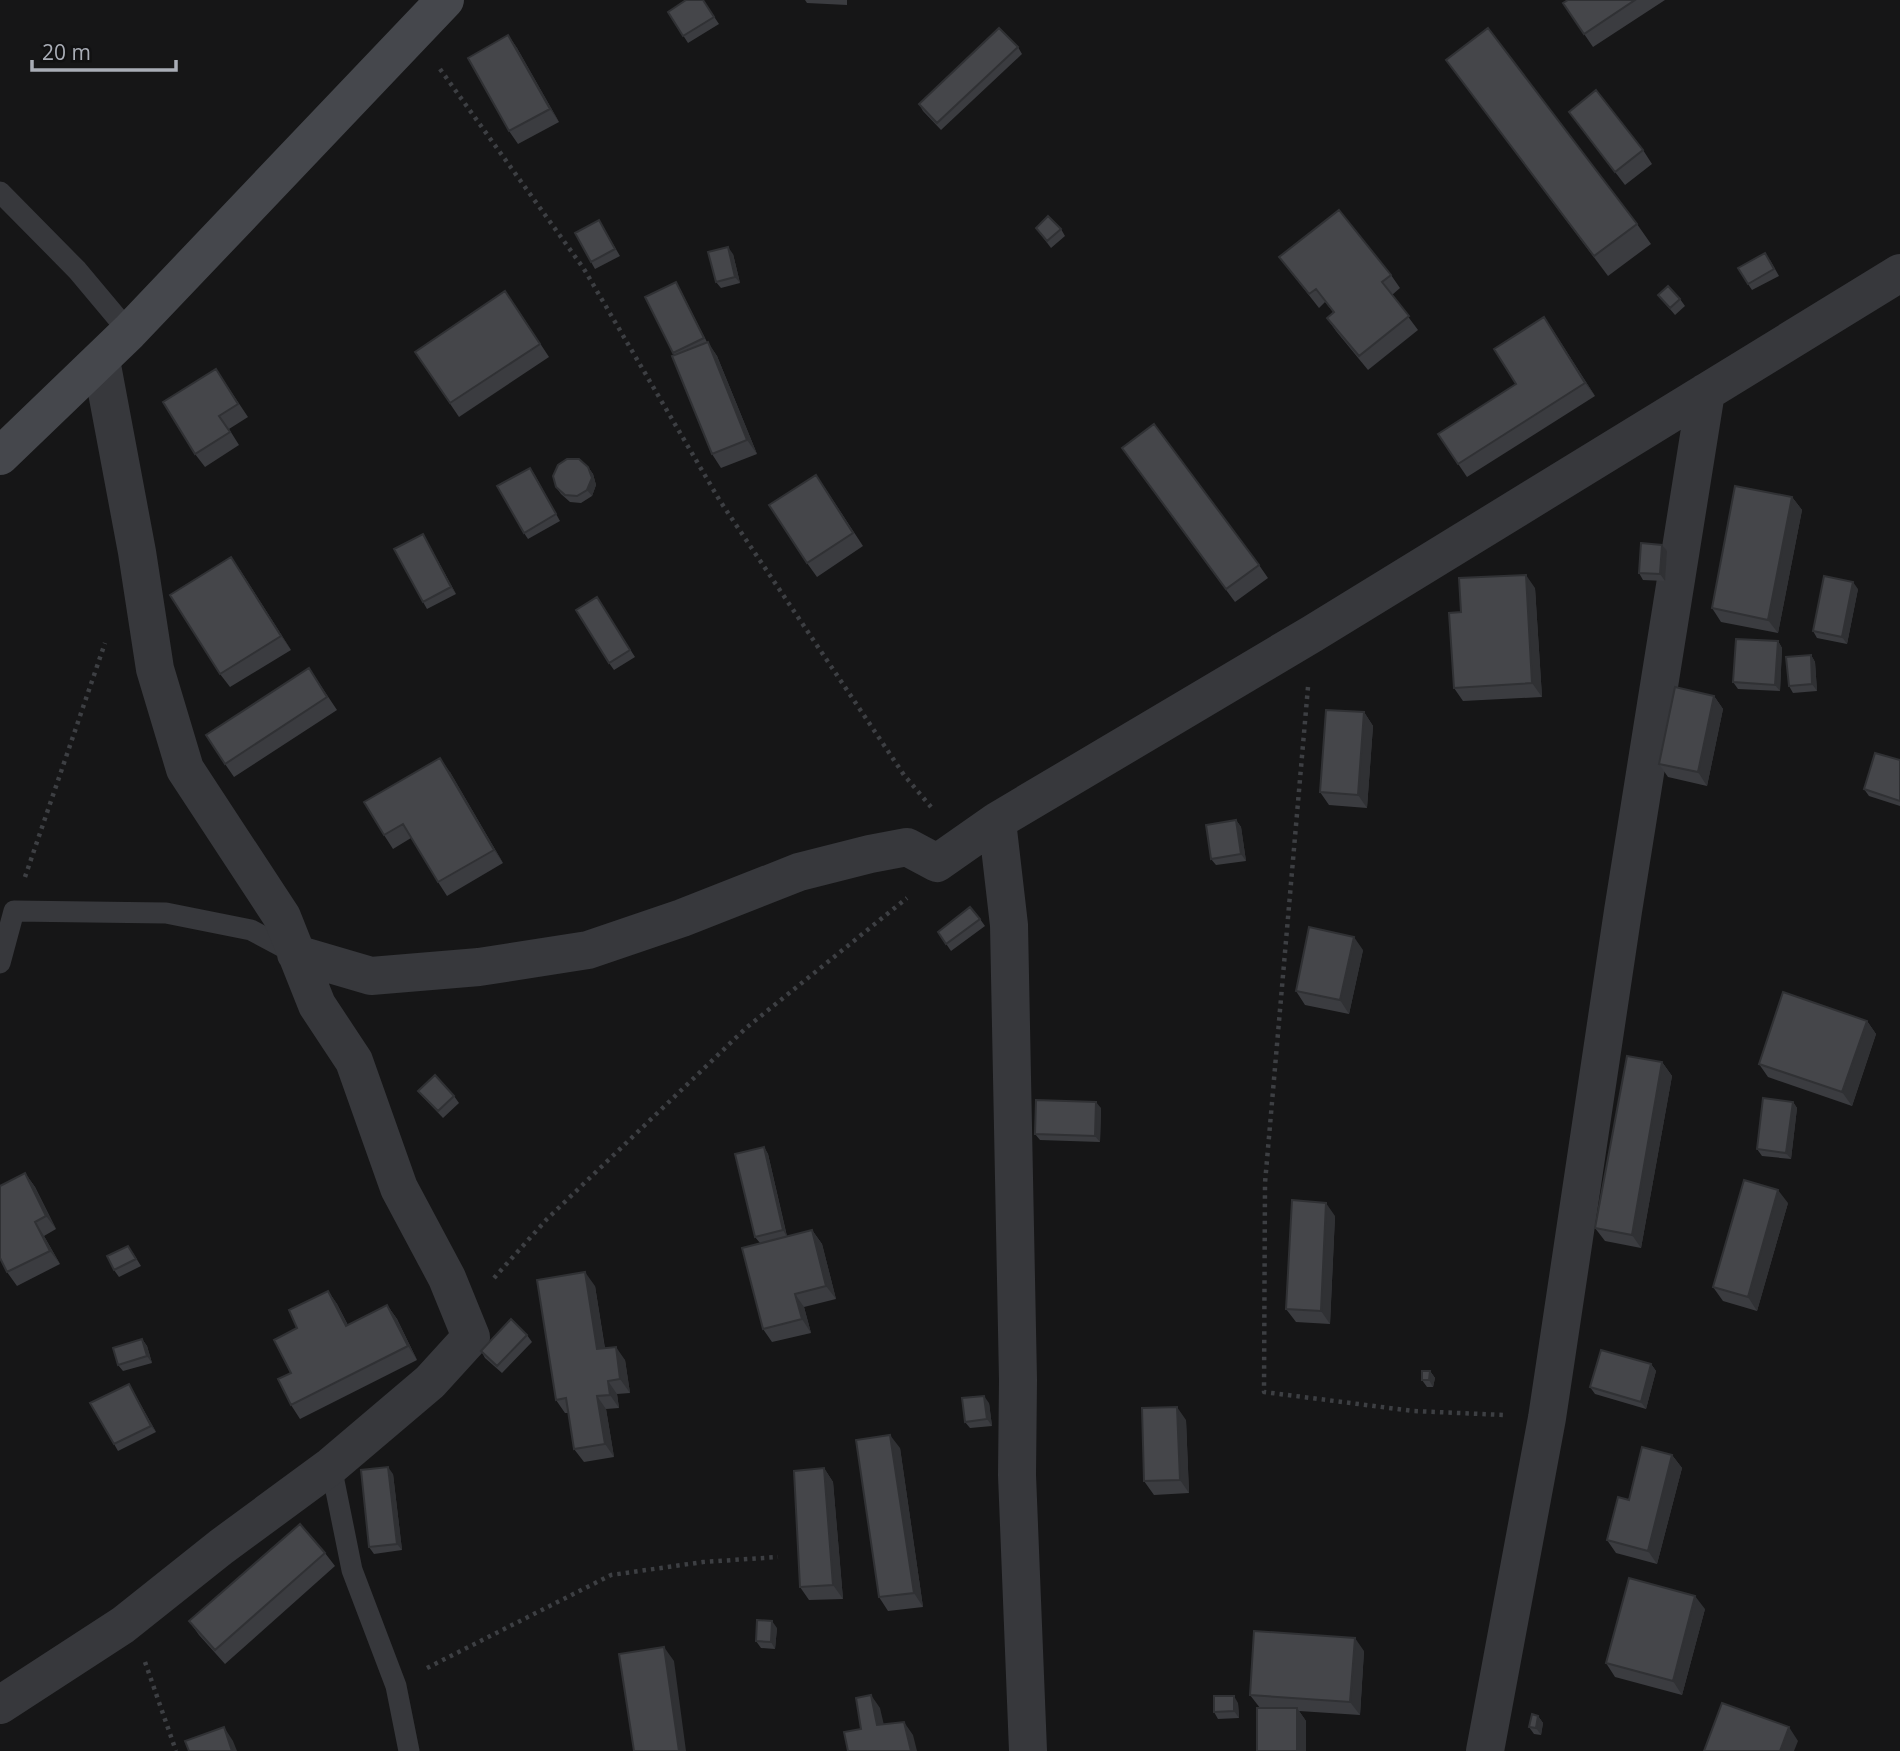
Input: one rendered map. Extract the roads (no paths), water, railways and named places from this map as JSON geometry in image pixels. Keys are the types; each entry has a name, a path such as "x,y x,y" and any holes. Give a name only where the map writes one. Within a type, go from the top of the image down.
{"street":[{"path":"0,456 129,332 445,0"},
{"path":"296,954 371,975 492,965 588,950 682,918 799,872 870,854 907,847 950,854 997,821 1312,634 1900,273"},
{"path":"0,1705 123,1625 220,1546 331,1466 430,1382 471,1337 447,1278 399,1188 354,1061 317,1005 282,917 185,769 155,669 137,552 101,360"},
{"path":"1485,1751 1547,1418 1625,898 1706,392"},
{"path":"997,821 1009,925 1018,1380 1017,1475 1028,1751"}],"lane":[{"path":"0,192 77,270 129,332"},
{"path":"0,963 14,911 166,913 251,930 296,954"},
{"path":"331,1466 352,1570 396,1686 409,1751"}]}
